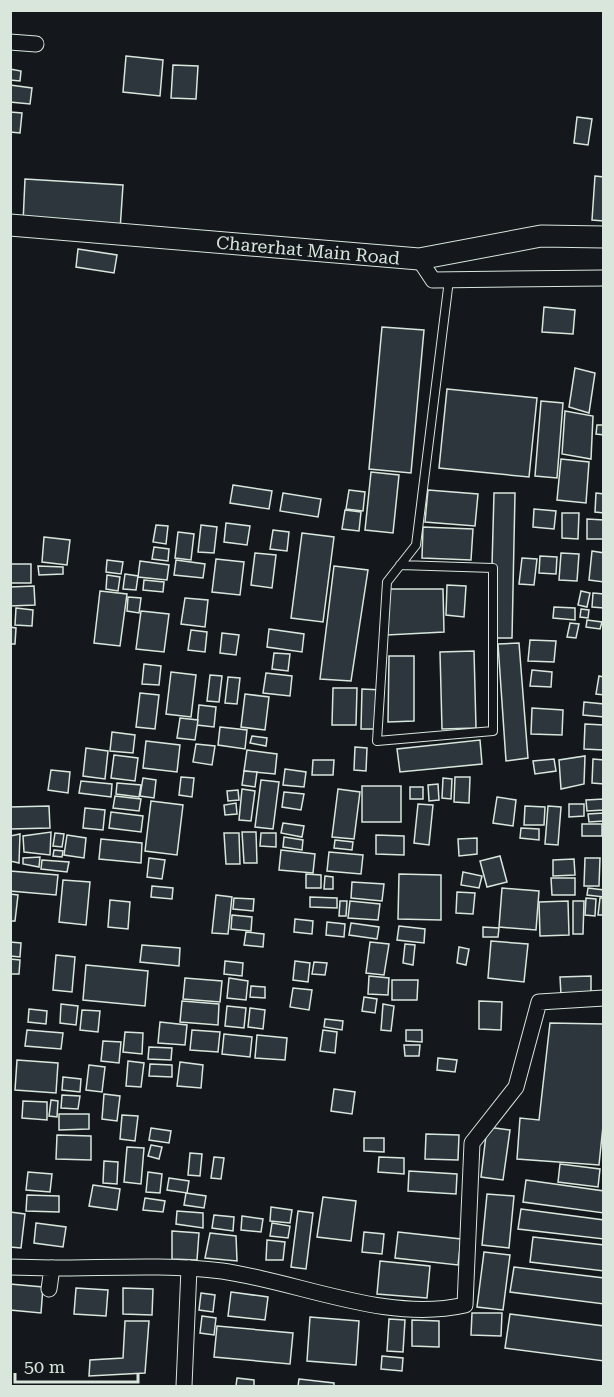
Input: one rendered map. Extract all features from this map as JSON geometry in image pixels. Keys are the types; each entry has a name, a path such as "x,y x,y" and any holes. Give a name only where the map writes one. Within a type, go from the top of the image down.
{"street":[{"path":"10,42 36,44"},
{"name":"Charerhat Main Road","path":"10,225 418,259 541,236 603,237"},
{"path":"418,259 432,280 603,278"},
{"path":"10,1267 189,1268 224,1272 385,1307 445,1310 465,1305 472,1143 516,1087 539,1002 603,998"},
{"path":"49,1289 52,1268"},
{"path":"184,1386 189,1268"}],"lane":[{"path":"400,565 493,568 493,731 377,741 387,582 400,565 416,545 449,280"}],"building":[{"path":"126,56 163,60 160,96 123,92"},
{"path":"173,65 198,66 196,99 171,98"},
{"path":"10,69 21,71 20,81 10,80"},
{"path":"10,85 32,88 30,104 10,102"},
{"path":"10,112 22,113 20,133 10,132"},
{"path":"577,117 592,119 588,145 574,143"},
{"path":"595,176 604,177 604,221 592,220"},
{"path":"25,179 123,185 120,230 23,223"},
{"path":"78,249 117,255 114,273 76,267"},
{"path":"544,307 575,310 573,334 542,332"},
{"path":"382,327 424,330 411,473 369,469"},
{"path":"575,368 595,373 589,413 569,407"},
{"path":"447,389 537,398 529,477 439,468"},
{"path":"541,401 563,403 557,478 535,476"},
{"path":"565,411 593,416 591,459 562,454"},
{"path":"597,425 604,425 604,435 596,434"},
{"path":"561,459 589,462 586,503 557,500"},
{"path":"371,472 399,475 393,533 365,530"},
{"path":"233,485 272,491 269,509 230,503"},
{"path":"349,490 365,492 363,511 346,509"},
{"path":"428,490 478,494 475,526 425,522"},
{"path":"283,493 321,499 318,517 280,511"},
{"path":"494,493 515,493 512,638 490,638"},
{"path":"596,493 604,494 604,513 595,512"},
{"path":"534,509 556,511 554,529 533,527"},
{"path":"345,510 361,512 359,531 342,529"},
{"path":"562,513 579,513 578,539 562,538"},
{"path":"587,519 604,520 604,539 587,539"},
{"path":"226,523 250,526 247,545 224,542"},
{"path":"156,525 168,526 166,544 153,542"},
{"path":"201,525 217,527 214,553 198,552"},
{"path":"423,527 473,529 471,560 422,558"},
{"path":"273,530 289,532 287,551 270,549"},
{"path":"178,532 194,534 191,560 175,558"},
{"path":"302,533 334,537 323,622 291,618"},
{"path":"44,537 70,540 67,565 42,562"},
{"path":"154,547 169,549 168,561 152,559"},
{"path":"592,551 604,553 604,582 589,580"},
{"path":"255,553 276,555 272,588 251,585"},
{"path":"561,553 579,554 577,581 559,580"},
{"path":"540,556 557,557 556,574 539,573"},
{"path":"522,558 537,559 534,585 519,584"},
{"path":"216,559 244,562 240,595 212,592"},
{"path":"107,560 123,562 121,574 106,572"},
{"path":"176,560 205,564 203,578 174,575"},
{"path":"140,561 169,565 167,580 138,577"},
{"path":"10,564 31,564 31,583 10,583"},
{"path":"38,566 63,567 63,574 39,575"},
{"path":"334,566 368,570 351,681 320,679"},
{"path":"125,574 138,576 136,590 123,589"},
{"path":"107,575 120,577 118,591 106,589"},
{"path":"144,580 164,582 163,592 143,590"},
{"path":"447,585 466,586 464,617 446,615"},
{"path":"34,586 35,605 10,606 10,587"},
{"path":"389,589 443,589 444,632 387,635"},
{"path":"100,591 127,594 120,646 94,643"},
{"path":"581,591 590,593 587,607 578,605"},
{"path":"593,593 604,594 604,608 592,607"},
{"path":"128,597 141,598 139,613 127,611"},
{"path":"185,598 208,600 205,627 181,624"},
{"path":"554,607 575,608 575,620 553,618"},
{"path":"16,608 33,610 32,626 15,625"},
{"path":"581,609 589,610 588,618 580,617"},
{"path":"141,611 169,614 164,652 136,649"},
{"path":"587,620 602,622 600,629 586,627"},
{"path":"570,623 579,624 576,638 567,637"},
{"path":"10,627 16,628 15,644 10,644"},
{"path":"269,629 304,634 302,652 267,647"},
{"path":"191,630 207,632 205,652 188,650"},
{"path":"222,633 239,635 236,655 220,653"},
{"path":"530,640 556,641 554,662 528,661"},
{"path":"519,643 528,758 506,761 498,644"},
{"path":"474,651 476,728 442,729 440,652"},
{"path":"274,653 290,654 288,671 272,669"},
{"path":"389,656 414,656 414,721 388,722"},
{"path":"144,664 161,666 159,685 142,684"},
{"path":"532,670 552,672 551,687 530,686"},
{"path":"171,672 196,675 191,717 166,714"},
{"path":"266,673 292,676 290,696 263,693"},
{"path":"210,675 222,676 219,702 207,701"},
{"path":"599,676 604,677 604,695 596,694"},
{"path":"228,677 240,678 237,704 225,703"},
{"path":"333,688 357,688 356,725 332,725"},
{"path":"362,689 382,690 381,729 361,729"},
{"path":"140,693 159,695 155,729 136,727"},
{"path":"245,694 269,697 265,730 241,727"},
{"path":"584,702 604,704 604,717 583,715"},
{"path":"199,705 216,707 214,727 197,725"},
{"path":"532,708 563,710 562,735 531,734"},
{"path":"180,718 198,720 195,740 177,738"},
{"path":"585,724 604,725 604,750 584,749"},
{"path":"220,727 247,730 245,749 218,745"},
{"path":"112,732 135,735 133,753 110,751"},
{"path":"252,736 267,738 266,746 250,743"},
{"path":"480,740 482,764 400,772 397,749"},
{"path":"146,741 180,745 177,772 143,768"},
{"path":"196,744 215,746 212,765 193,762"},
{"path":"355,747 367,748 366,771 354,770"},
{"path":"86,748 108,751 105,779 83,776"},
{"path":"247,750 277,754 275,774 244,771"},
{"path":"114,755 138,758 135,781 111,778"},
{"path":"585,756 584,784 561,789 559,760"},
{"path":"554,759 556,771 535,774 533,761"},
{"path":"593,759 604,760 604,784 592,783"},
{"path":"313,760 334,760 333,775 312,775"},
{"path":"285,769 306,772 304,787 283,785"},
{"path":"51,770 70,772 68,793 48,790"},
{"path":"244,771 257,772 255,787 242,785"},
{"path":"181,777 194,778 192,797 179,795"},
{"path":"455,777 470,777 469,803 454,802"},
{"path":"143,778 156,780 154,798 140,796"},
{"path":"443,778 452,779 451,799 442,798"},
{"path":"261,780 279,782 273,829 255,827"},
{"path":"81,781 112,784 111,797 79,793"},
{"path":"117,783 141,785 139,797 116,794"},
{"path":"438,784 439,800 429,801 428,785"},
{"path":"362,786 401,786 401,822 362,822"},
{"path":"410,787 423,787 423,799 410,799"},
{"path":"242,789 255,791 251,821 239,820"},
{"path":"338,789 360,792 354,839 332,837"},
{"path":"238,790 239,800 228,801 227,791"},
{"path":"284,792 304,794 301,810 282,807"},
{"path":"115,796 141,799 139,811 113,808"},
{"path":"497,797 516,800 513,826 493,823"},
{"path":"604,799 604,810 587,811 586,800"},
{"path":"151,801 183,805 177,855 145,851"},
{"path":"236,803 237,814 225,815 224,805"},
{"path":"418,804 433,805 429,845 414,843"},
{"path":"569,804 584,804 584,816 569,817"},
{"path":"49,806 50,828 10,829 10,807"},
{"path":"525,806 545,807 544,825 524,825"},
{"path":"548,806 561,807 558,845 545,844"},
{"path":"85,808 105,810 103,830 83,828"},
{"path":"111,812 143,816 141,832 109,828"},
{"path":"604,813 604,821 589,822 588,814"},
{"path":"283,823 304,826 302,837 281,833"},
{"path":"582,824 602,824 602,836 582,836"},
{"path":"521,828 539,829 539,840 520,838"},
{"path":"51,832 50,855 24,852 23,836"},
{"path":"242,832 256,832 257,863 244,863"},
{"path":"55,833 64,834 62,847 53,846"},
{"path":"224,833 239,833 240,864 226,864"},
{"path":"261,833 276,833 276,847 260,846"},
{"path":"20,834 19,863 10,861 10,836"},
{"path":"67,835 86,838 84,858 64,855"},
{"path":"376,835 404,836 404,855 376,854"},
{"path":"284,837 303,840 302,850 283,847"},
{"path":"477,838 477,854 459,856 458,839"},
{"path":"101,839 142,843 141,863 99,859"},
{"path":"335,840 353,842 352,850 334,848"},
{"path":"54,850 63,851 62,857 53,856"},
{"path":"281,850 315,854 313,873 279,870"},
{"path":"329,852 363,855 361,874 327,871"},
{"path":"500,856 507,882 487,887 480,861"},
{"path":"40,857 39,867 23,864 23,858"},
{"path":"149,858 165,860 162,879 147,877"},
{"path":"585,858 600,858 599,886 584,886"},
{"path":"574,859 575,875 553,876 553,860"},
{"path":"42,860 69,862 67,872 41,869"},
{"path":"10,871 58,875 56,895 10,891"},
{"path":"463,872 482,876 479,888 461,885"},
{"path":"306,874 321,875 321,888 306,888"},
{"path":"399,874 441,875 441,920 398,919"},
{"path":"325,876 333,877 333,889 324,889"},
{"path":"551,878 575,878 575,895 552,895"},
{"path":"63,880 90,882 86,925 59,922"},
{"path":"352,882 384,884 382,901 351,898"},
{"path":"152,886 173,888 172,899 151,897"},
{"path":"502,888 539,891 536,930 499,927"},
{"path":"588,888 604,890 604,897 587,895"},
{"path":"457,892 475,893 473,914 456,913"},
{"path":"10,894 18,895 15,921 10,921"},
{"path":"216,895 232,897 228,934 212,933"},
{"path":"310,897 337,898 337,908 310,907"},
{"path":"234,898 254,899 253,911 233,909"},
{"path":"586,898 596,899 595,916 585,915"},
{"path":"600,898 604,898 604,915 598,915"},
{"path":"110,900 130,902 128,929 108,927"},
{"path":"340,901 347,901 346,916 339,916"},
{"path":"350,901 380,904 378,920 348,918"},
{"path":"568,901 569,935 540,936 539,902"},
{"path":"573,901 584,901 583,934 573,934"},
{"path":"232,915 252,917 251,931 231,929"},
{"path":"295,919 313,921 312,934 294,932"},
{"path":"327,922 345,924 344,937 326,935"},
{"path":"351,923 379,927 377,939 349,935"},
{"path":"399,926 425,929 424,943 397,940"},
{"path":"483,927 499,928 498,937 483,937"},
{"path":"246,932 264,934 263,947 244,945"},
{"path":"491,941 528,944 524,982 488,978"},
{"path":"10,942 21,943 20,957 10,956"},
{"path":"370,942 389,944 384,975 366,973"},
{"path":"405,944 415,945 413,965 403,963"},
{"path":"142,945 180,948 179,966 140,962"},
{"path":"459,947 469,949 466,965 457,963"},
{"path":"56,955 75,957 72,992 53,990"},
{"path":"10,959 20,960 19,974 10,974"},
{"path":"225,961 243,963 242,976 224,974"},
{"path":"295,961 310,963 308,982 293,980"},
{"path":"314,962 327,963 325,975 312,974"},
{"path":"86,965 148,971 145,1006 83,1000"},
{"path":"369,976 389,978 388,995 368,994"},
{"path":"591,976 591,995 561,995 560,977"},
{"path":"185,978 222,981 220,1002 183,999"},
{"path":"229,978 248,981 246,1000 227,998"},
{"path":"392,980 418,980 417,1000 392,1000"},
{"path":"251,986 265,987 265,998 250,997"},
{"path":"293,988 312,990 309,1010 290,1007"},
{"path":"364,997 377,999 375,1013 362,1011"},
{"path":"182,1001 219,1004 218,1025 180,1022"},
{"path":"479,1001 502,1002 501,1030 479,1029"},
{"path":"61,1004 78,1006 76,1025 60,1023"},
{"path":"383,1004 394,1006 391,1031 381,1030"},
{"path":"227,1006 246,1008 244,1028 225,1026"},
{"path":"250,1008 265,1010 263,1029 248,1027"},
{"path":"29,1009 47,1011 46,1024 28,1022"},
{"path":"82,1010 100,1011 98,1032 80,1030"},
{"path":"325,1019 343,1021 342,1030 324,1027"},
{"path":"160,1022 187,1025 185,1045 158,1043"},
{"path":"550,1023 604,1024 604,1116 599,1165 517,1159 520,1118 539,1120"},
{"path":"27,1030 63,1033 61,1049 25,1046"},
{"path":"192,1030 220,1032 218,1052 190,1050"},
{"path":"323,1030 337,1032 335,1053 320,1051"},
{"path":"406,1030 422,1030 422,1042 406,1041"},
{"path":"125,1032 143,1033 142,1054 123,1052"},
{"path":"224,1034 252,1037 250,1057 222,1054"},
{"path":"257,1035 287,1038 285,1060 255,1058"},
{"path":"103,1041 121,1042 119,1063 101,1061"},
{"path":"404,1045 420,1045 419,1056 405,1056"},
{"path":"149,1047 172,1048 171,1060 148,1059"},
{"path":"438,1058 457,1060 455,1072 437,1070"},
{"path":"17,1060 58,1063 56,1093 15,1090"},
{"path":"128,1061 144,1063 141,1087 126,1086"},
{"path":"180,1062 203,1065 201,1088 177,1086"},
{"path":"150,1064 172,1065 172,1077 149,1076"},
{"path":"89,1065 105,1067 102,1092 86,1090"},
{"path":"63,1077 81,1079 80,1092 62,1090"},
{"path":"334,1089 355,1092 352,1114 331,1111"},
{"path":"104,1094 120,1096 117,1121 102,1119"},
{"path":"62,1095 80,1096 78,1109 61,1108"},
{"path":"51,1100 58,1101 57,1117 49,1116"},
{"path":"23,1101 47,1102 47,1120 22,1118"},
{"path":"59,1114 89,1114 89,1129 59,1130"},
{"path":"122,1115 138,1116 135,1141 120,1139"},
{"path":"487,1127 510,1130 503,1180 481,1177"},
{"path":"151,1128 171,1131 169,1143 149,1140"},
{"path":"426,1134 459,1135 458,1160 425,1159"},
{"path":"57,1135 91,1136 91,1160 56,1159"},
{"path":"364,1138 384,1138 384,1152 364,1151"},
{"path":"151,1145 162,1147 159,1159 148,1156"},
{"path":"127,1147 144,1148 141,1184 124,1182"},
{"path":"190,1153 202,1154 200,1176 188,1175"},
{"path":"214,1157 224,1158 221,1179 211,1178"},
{"path":"379,1157 404,1158 404,1174 378,1172"},
{"path":"104,1161 118,1162 117,1184 103,1183"},
{"path":"560,1164 600,1169 598,1187 558,1182"},
{"path":"409,1171 457,1174 456,1194 408,1191"},
{"path":"28,1172 52,1174 50,1192 26,1190"},
{"path":"148,1172 162,1174 160,1193 146,1192"},
{"path":"169,1178 189,1181 187,1193 167,1190"},
{"path":"526,1180 604,1191 604,1213 523,1202"},
{"path":"93,1185 120,1189 117,1210 89,1206"},
{"path":"186,1193 206,1196 204,1208 184,1205"},
{"path":"487,1194 514,1196 509,1248 482,1245"},
{"path":"27,1195 59,1196 59,1212 26,1211"},
{"path":"323,1197 356,1201 351,1241 317,1237"},
{"path":"145,1198 165,1201 163,1212 143,1210"},
{"path":"271,1207 292,1210 290,1223 270,1221"},
{"path":"521,1209 604,1220 604,1239 518,1229"},
{"path":"177,1211 203,1213 203,1228 176,1224"},
{"path":"298,1211 313,1213 306,1269 291,1267"},
{"path":"10,1212 25,1214 21,1248 10,1247"},
{"path":"214,1215 234,1217 233,1231 212,1228"},
{"path":"242,1216 263,1219 261,1232 241,1230"},
{"path":"36,1223 66,1227 63,1247 34,1243"},
{"path":"272,1223 290,1226 288,1238 270,1236"},
{"path":"172,1231 199,1233 197,1260 172,1259"},
{"path":"364,1232 384,1234 382,1254 362,1252"},
{"path":"398,1232 461,1239 458,1265 395,1258"},
{"path":"210,1233 236,1236 237,1261 205,1258"},
{"path":"533,1237 604,1245 604,1271 530,1262"},
{"path":"267,1240 285,1242 283,1260 266,1260"},
{"path":"484,1252 510,1255 503,1310 477,1307"},
{"path":"380,1261 430,1266 427,1298 377,1294"},
{"path":"514,1267 604,1278 604,1304 510,1292"},
{"path":"10,1284 43,1287 41,1313 10,1310"},
{"path":"76,1288 108,1290 106,1316 74,1314"},
{"path":"123,1288 153,1289 152,1315 123,1314"},
{"path":"231,1292 268,1297 265,1320 228,1316"},
{"path":"201,1293 215,1295 213,1312 199,1310"},
{"path":"472,1313 502,1313 501,1336 471,1335"},
{"path":"510,1314 604,1326 604,1361 505,1348"},
{"path":"202,1316 216,1318 214,1335 200,1333"},
{"path":"310,1317 359,1321 356,1365 307,1361"},
{"path":"389,1319 405,1320 403,1352 387,1351"},
{"path":"412,1320 439,1321 439,1347 412,1346"},
{"path":"125,1321 149,1321 145,1373 89,1376 90,1360 123,1358"},
{"path":"217,1326 293,1333 290,1364 214,1357"},
{"path":"382,1356 403,1358 402,1371 381,1369"},
{"path":"237,1378 254,1380 254,1386 236,1386"},
{"path":"299,1379 334,1383 334,1386 298,1386"}]}
